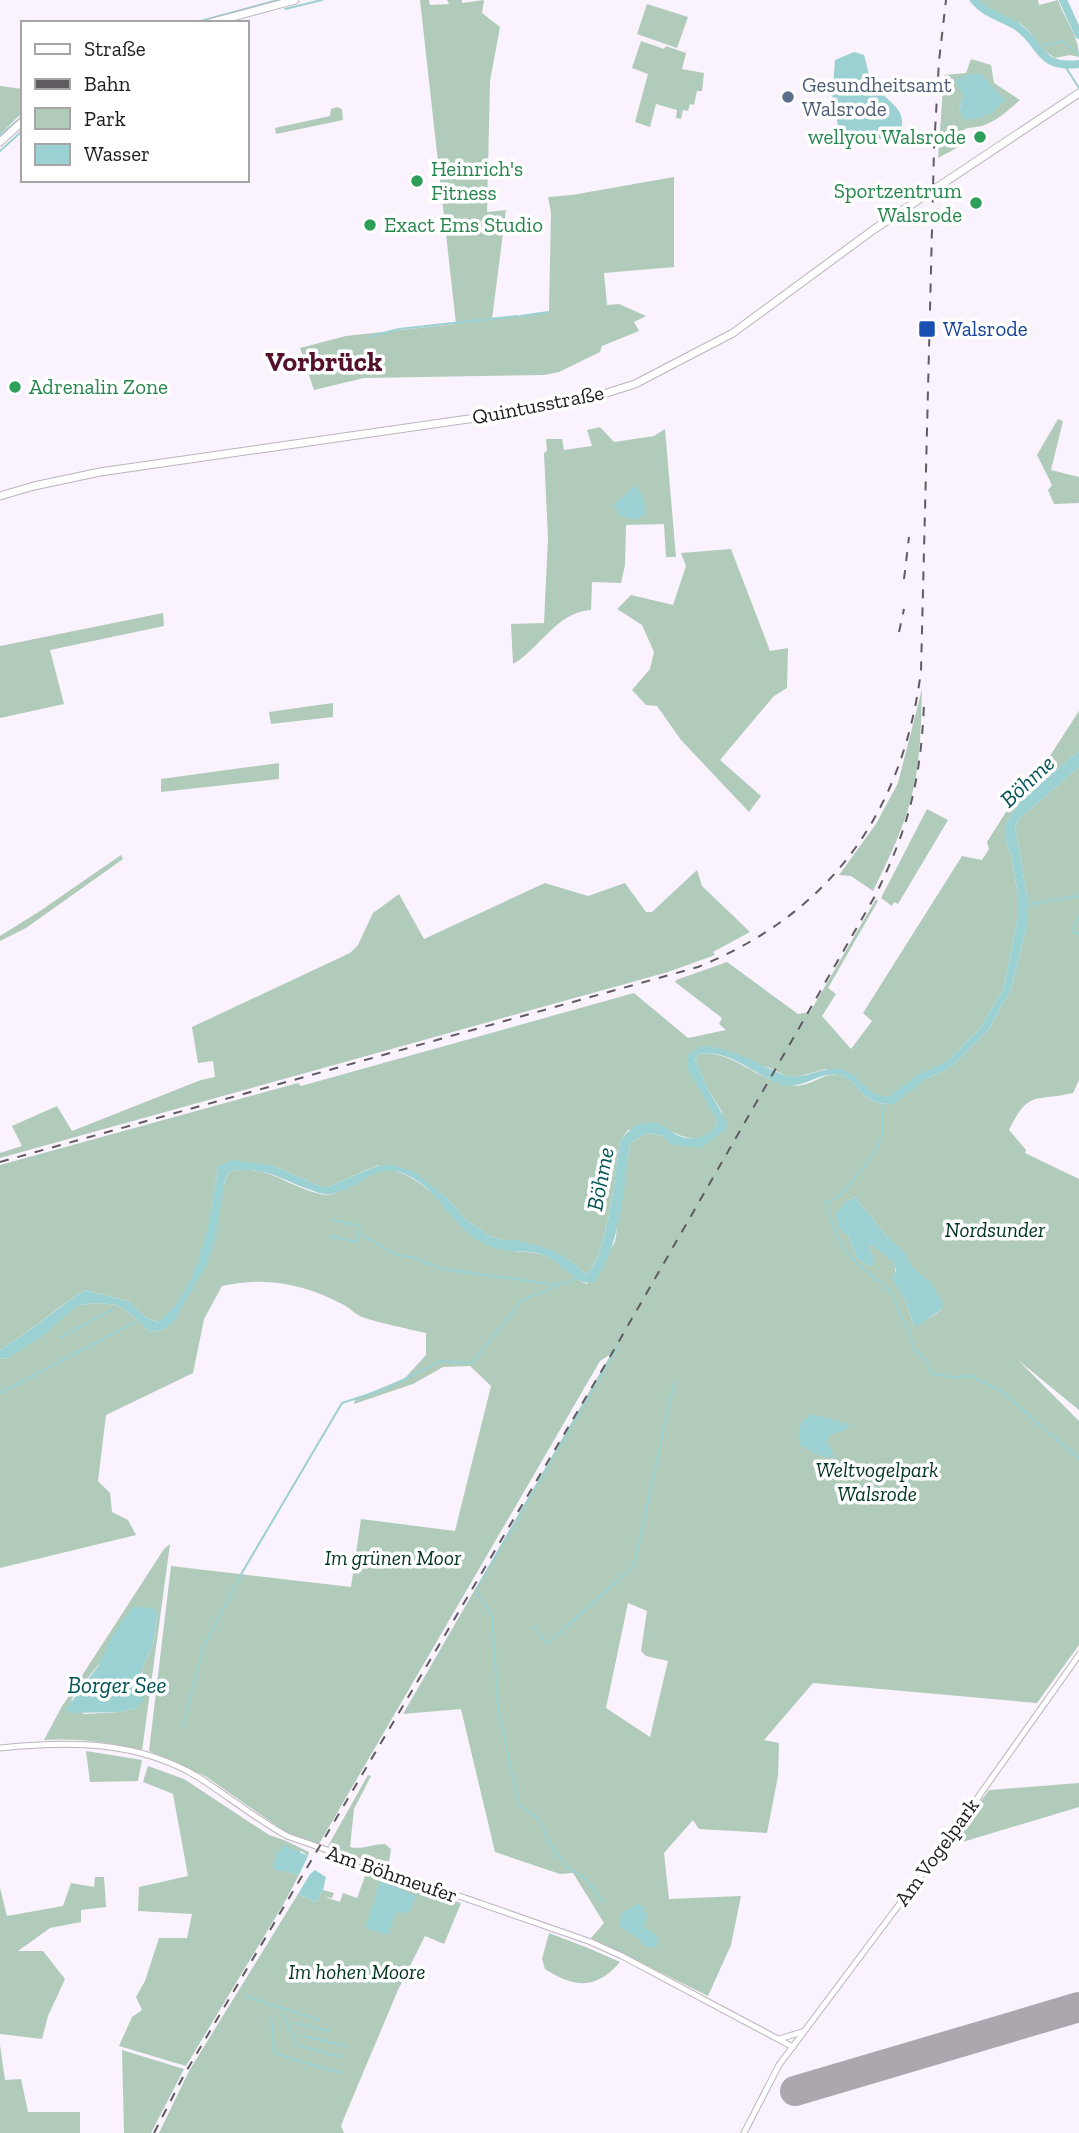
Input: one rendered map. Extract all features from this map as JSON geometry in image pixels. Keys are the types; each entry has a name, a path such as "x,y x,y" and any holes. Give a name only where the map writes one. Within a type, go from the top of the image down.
{"main road":[{"path":"217,21 295,0"},
{"name":"Quintusstraße","path":"0,496 100,472 545,408 578,402 628,386 653,376 733,333 873,230 1076,95"},
{"path":"0,142 21,123"}],"street":[{"name":"Am Vogelpark","path":"744,2133 772,2077 793,2047 952,1834 1079,1655"},
{"name":"Am Böhmeufer","path":"0,1748 87,1743 122,1749 168,1763 195,1776 287,1836 591,1942 793,2047"},
{"path":"779,2039 805,2030"}],"green space":[{"path":"420,0 429,0 430,5 449,4 447,0 462,0 462,3 484,0 482,13 500,27 490,81 487,212 506,210 492,319 549,312 551,213 548,197 674,177 674,267 604,273 607,305 619,304 646,316 634,322 639,331 602,346 600,352 559,372 544,375 364,378 314,390 300,348 346,336 456,324"},
{"path":"979,0 1038,0 1039,5 1058,0 1074,35 1079,57 1070,55 1055,58 1043,50 1021,24 988,10"},
{"path":"647,4 688,17 677,48 637,34"},
{"path":"641,41 686,53 682,69 704,73 702,91 697,91 694,105 690,104 688,111 683,110 681,119 676,118 677,110 656,104 650,127 635,122 648,74 632,68"},
{"path":"971,59 991,65 994,83 1020,100 993,121 963,130 957,136 964,144 938,158 944,75 966,73","holes":["980,73 1004,100 959,111 963,96"]},
{"path":"0,86 21,89 21,114 0,134"},
{"path":"331,109 342,109 343,120 276,134 275,128 330,116"},
{"path":"1058,419 1063,421 1051,470 1079,477 1079,503 1054,504 1048,490 1052,485 1037,455"},
{"path":"600,427 614,442 654,436 665,429 676,557 666,557 664,524 626,525 625,565 621,583 592,582 591,610 568,617 513,664 511,624 544,623 548,538 544,453 547,451 546,439 562,439 564,450 592,446 587,430"},
{"path":"731,549 770,651 788,648 787,688 774,696 720,760 761,796 749,812 681,740 657,706 646,705 632,690 650,669 654,652 642,625 617,609 631,595 673,605 686,566 681,553"},
{"path":"163,613 164,626 50,650 64,704 0,718 0,646"},
{"path":"922,689 919,750 911,799 897,840 873,891 851,876 839,875 876,824 898,783"},
{"path":"333,703 333,717 271,724 269,712"},
{"path":"1079,711 1079,751 1020,803 1006,822 1006,841 1018,895 1018,918 1003,990 980,1028 948,1061 888,1097 874,1095 852,1075 825,1069 797,1077 786,1076 704,1047 688,1055 717,1120 714,1128 709,1134 695,1138 679,1135 665,1127 628,1130 620,1141 600,1251 586,1274 568,1259 516,1240 491,1237 465,1219 446,1197 413,1172 393,1165 378,1165 328,1187 322,1187 274,1166 218,1167 212,1209 195,1271 174,1307 159,1322 146,1318 128,1301 85,1290 0,1350 0,1165 298,1083 301,1086 634,993 688,1038 726,1030 719,1024 722,1018 675,982 727,962 798,1014 810,1012 876,899 878,901 828,988 836,994 822,1016 851,1049 872,1021 863,1013 962,856 982,860 989,849 987,842 1018,793 1035,779"},
{"path":"279,763 279,779 161,792 161,779"},
{"path":"1079,767 1079,1080 1073,1093 1028,1103 1009,1130 1026,1150 1025,1153 1079,1179 1079,1410 1018,1360 1079,1421 1079,1645 1037,1703 813,1683 764,1740 779,1743 778,1776 767,1833 699,1829 693,1820 664,1853 669,1899 741,1896 731,1945 708,1996 591,1938 604,1923 573,1873 560,1874 495,1852 461,1709 403,1714 611,1354 600,1361 319,1844 287,1833 205,1776 149,1751 171,1566 351,1587 361,1519 455,1531 491,1386 470,1366 443,1367 413,1384 354,1404 355,1399 405,1378 426,1355 426,1333 362,1317 346,1306 299,1287 269,1282 222,1286 204,1319 193,1373 106,1415 98,1481 110,1493 112,1512 128,1520 136,1535 0,1568 0,1359 8,1358 78,1305 117,1305 150,1332 166,1329 210,1254 229,1172 242,1170 265,1173 320,1194 339,1192 376,1172 395,1171 413,1179 429,1191 468,1233 476,1238 502,1249 548,1257 587,1284 615,1242 630,1143 647,1133 663,1136 671,1144 725,1131 722,1112 706,1086 695,1059 699,1054 709,1053 729,1058 766,1078 792,1085 802,1085 829,1075 838,1075 851,1081 872,1100 893,1104 924,1080 948,1069 989,1029 1011,989 1027,926 1027,896 1015,826 1020,818","holes":["855,1197 895,1244 942,1309 925,1320 913,1323 906,1302 892,1278 895,1267 891,1258 872,1245 869,1248 874,1259 870,1266 857,1259 848,1236 846,1202","628,1603 647,1611 641,1651 646,1656 668,1661 650,1737 606,1708"]},
{"path":"927,809 948,820 898,904 894,902 892,906 881,898"},
{"path":"121,855 123,859 26,928 0,941 0,936"},
{"path":"697,870 702,886 750,932 713,952 715,955 668,972 0,1158 0,1153 22,1146 12,1126 57,1106 72,1131 201,1080 215,1077 213,1061 198,1063 192,1027 350,953 358,945 373,913 399,894 424,939 545,883 588,896 625,883 646,912 652,912"},
{"path":"170,1544 142,1751 94,1741 44,1740 61,1708 164,1549","holes":["158,1613 153,1644 142,1668 144,1681 137,1708 121,1712 84,1714 71,1700 99,1664"]},
{"path":"86,1751 142,1760 138,1781 90,1782"},
{"path":"148,1766 184,1779 269,1835 309,1852 308,1856 301,1851 274,1869 299,1875 186,2066 119,2046 132,2017 142,2010 136,1997 145,1981 159,1938 187,1938 192,1914 138,1911 139,1887 188,1876 173,1794 143,1782"},
{"path":"368,1775 371,1776 354,1809 350,1847 385,1844 391,1849 388,1869 328,1846"},
{"path":"1079,1783 1079,1807 946,1847 989,1790"},
{"name":"Im hohen Moore","path":"367,1871 461,1903 444,1944 425,1936 398,1990 344,2118 341,2126 344,2133 159,2133 189,2071 298,1894 316,1902 323,1890 334,1893 332,1898 325,1897 340,1902 343,1893 357,1898"},
{"path":"95,1877 104,1877 106,1907 81,1910 81,1922 50,1928 18,1951 43,1951 65,1979 48,2016 42,2039 0,2034 0,1888 7,1916 63,1906 71,1883 94,1887"},
{"path":"549,1933 620,1962 602,1978 593,1982 575,1983 566,1980 545,1969 542,1959"},
{"path":"0,2045 5,2080 21,2079 28,2112 80,2112 80,2133 0,2133"},
{"path":"122,2050 184,2069 151,2133 124,2133"}],"water":[{"path":"854,52 864,55 874,84 901,115 902,130 899,140 889,141 839,129 832,101 835,60"},
{"path":"980,73 1005,100 991,114 966,121 959,111 963,96 955,80"},
{"path":"634,486 642,495 645,507 645,514 637,520 620,516 614,505"},
{"path":"1079,751 1079,767 1020,818 1015,826 1027,896 1027,926 1011,989 989,1029 948,1069 924,1080 894,1104 872,1100 851,1081 838,1075 824,1076 796,1085 780,1084 731,1058 710,1053 699,1054 695,1059 706,1086 727,1122 725,1131 700,1148 670,1144 663,1136 647,1133 630,1143 616,1233 594,1282 577,1279 545,1255 494,1248 479,1241 462,1228 427,1188 397,1171 377,1173 341,1191 327,1194 268,1173 239,1170 229,1172 225,1180 215,1240 206,1266 174,1321 166,1329 150,1332 117,1305 78,1305 41,1337 8,1358 0,1359 0,1350 85,1290 128,1301 146,1318 158,1322 173,1308 194,1272 202,1251 218,1167 233,1160 274,1166 322,1187 328,1187 379,1165 393,1165 413,1171 446,1197 465,1219 491,1237 516,1240 549,1249 568,1259 586,1274 600,1252 605,1234 620,1141 624,1136 644,1123 665,1127 677,1135 689,1138 707,1135 715,1126 717,1120 688,1070 688,1055 695,1050 702,1047 721,1049 791,1077 828,1069 843,1070 873,1092 888,1097 918,1075 948,1061 980,1028 1003,990 1018,918 1018,895 1006,841 1006,822 1020,803"},
{"path":"855,1197 888,1238 902,1250 914,1269 931,1283 943,1302 942,1309 917,1326 913,1323 906,1302 893,1281 896,1270 893,1261 872,1245 869,1248 874,1264 870,1266 857,1259 848,1236 838,1227 836,1214 846,1202"},
{"path":"814,1415 852,1425 847,1425 846,1430 831,1434 828,1444 834,1458 820,1456 801,1446 800,1427 805,1419"},
{"name":"Borger See","path":"132,1607 154,1608 158,1613 153,1644 142,1668 144,1699 137,1708 121,1712 68,1713 66,1709 99,1665 111,1638"},
{"path":"284,1845 308,1856 299,1875 273,1869 276,1855"},
{"path":"315,1870 326,1877 316,1902 298,1894"},
{"path":"381,1880 416,1896 409,1913 396,1912 388,1935 365,1928"},
{"path":"638,1904 643,1907 647,1918 643,1926 658,1939 658,1944 652,1948 644,1946 638,1938 619,1926 622,1912"}],"waterway":[{"path":"200,21 278,0"},
{"path":"285,9 322,0"},
{"name":"Böhme","path":"974,0 983,9 1025,33 1047,59 1055,63 1079,64"},
{"path":"1063,0 1079,35"},
{"path":"1035,47 1063,41 1079,54"},
{"path":"1065,66 1079,88"},
{"path":"0,135 21,118"},
{"path":"0,151 21,132"},
{"path":"521,316 548,312"},
{"path":"369,337 399,329 518,316"},
{"path":"1025,905 1079,896"},
{"path":"1079,915 1073,932 1079,934"},
{"path":"885,1104 882,1136 873,1153 842,1193 827,1202 827,1209 840,1243 854,1261 894,1296 914,1349 927,1361 930,1373 950,1377 972,1376 1001,1392 1079,1458"},
{"path":"330,1236 357,1242 360,1226 333,1220"},
{"path":"359,1233 394,1254 443,1269 556,1285 570,1282 577,1277"},
{"path":"183,1725 204,1646 243,1571 342,1403 388,1388 440,1361 472,1363 522,1300 556,1285"},
{"path":"59,1338 113,1309"},
{"path":"0,1393 135,1322"},
{"path":"604,1902 584,1878 567,1867 550,1844 538,1818 519,1805 498,1709 492,1617 476,1590 619,1345"},
{"path":"533,1627 547,1644 634,1566 674,1382"},
{"path":"247,1997 319,2020"},
{"path":"281,2012 297,2045 340,2057"},
{"path":"271,2017 274,2053 340,2073"},
{"path":"294,2023 329,2031"},
{"path":"303,2036 346,2046"}],"runway":[{"path":"795,2091 1079,2007"}],"railway":[{"path":"0,1162 698,967 745,945 786,918 822,887 853,852 878,812 897,769 912,722 921,671 934,149 946,0"},
{"path":"904,579 909,537"},
{"path":"899,632 904,609"},
{"path":"154,2133 184,2075 611,1355 875,896 897,848 911,803 920,756 924,703"}],"place":[{"name":"Gesundheitsamt Walsrode","path":"788,97"},
{"name":"wellyou Walsrode","path":"980,137"},
{"name":"Heinrich's Fitness","path":"417,181"},
{"name":"Sportzentrum Walsrode","path":"976,203"},
{"name":"Exact Ems Studio","path":"370,225"},
{"name":"Walsrode","path":"927,329"},
{"name":"Adrenalin Zone","path":"15,387"}],"district":[{"name":"Vorbrück","path":"324,361"}],"park label":[{"name":"Nordsunder","path":"995,1230"},
{"name":"Weltvogelpark Walsrode","path":"877,1482"},
{"name":"Im grünen Moor","path":"393,1558"}]}
